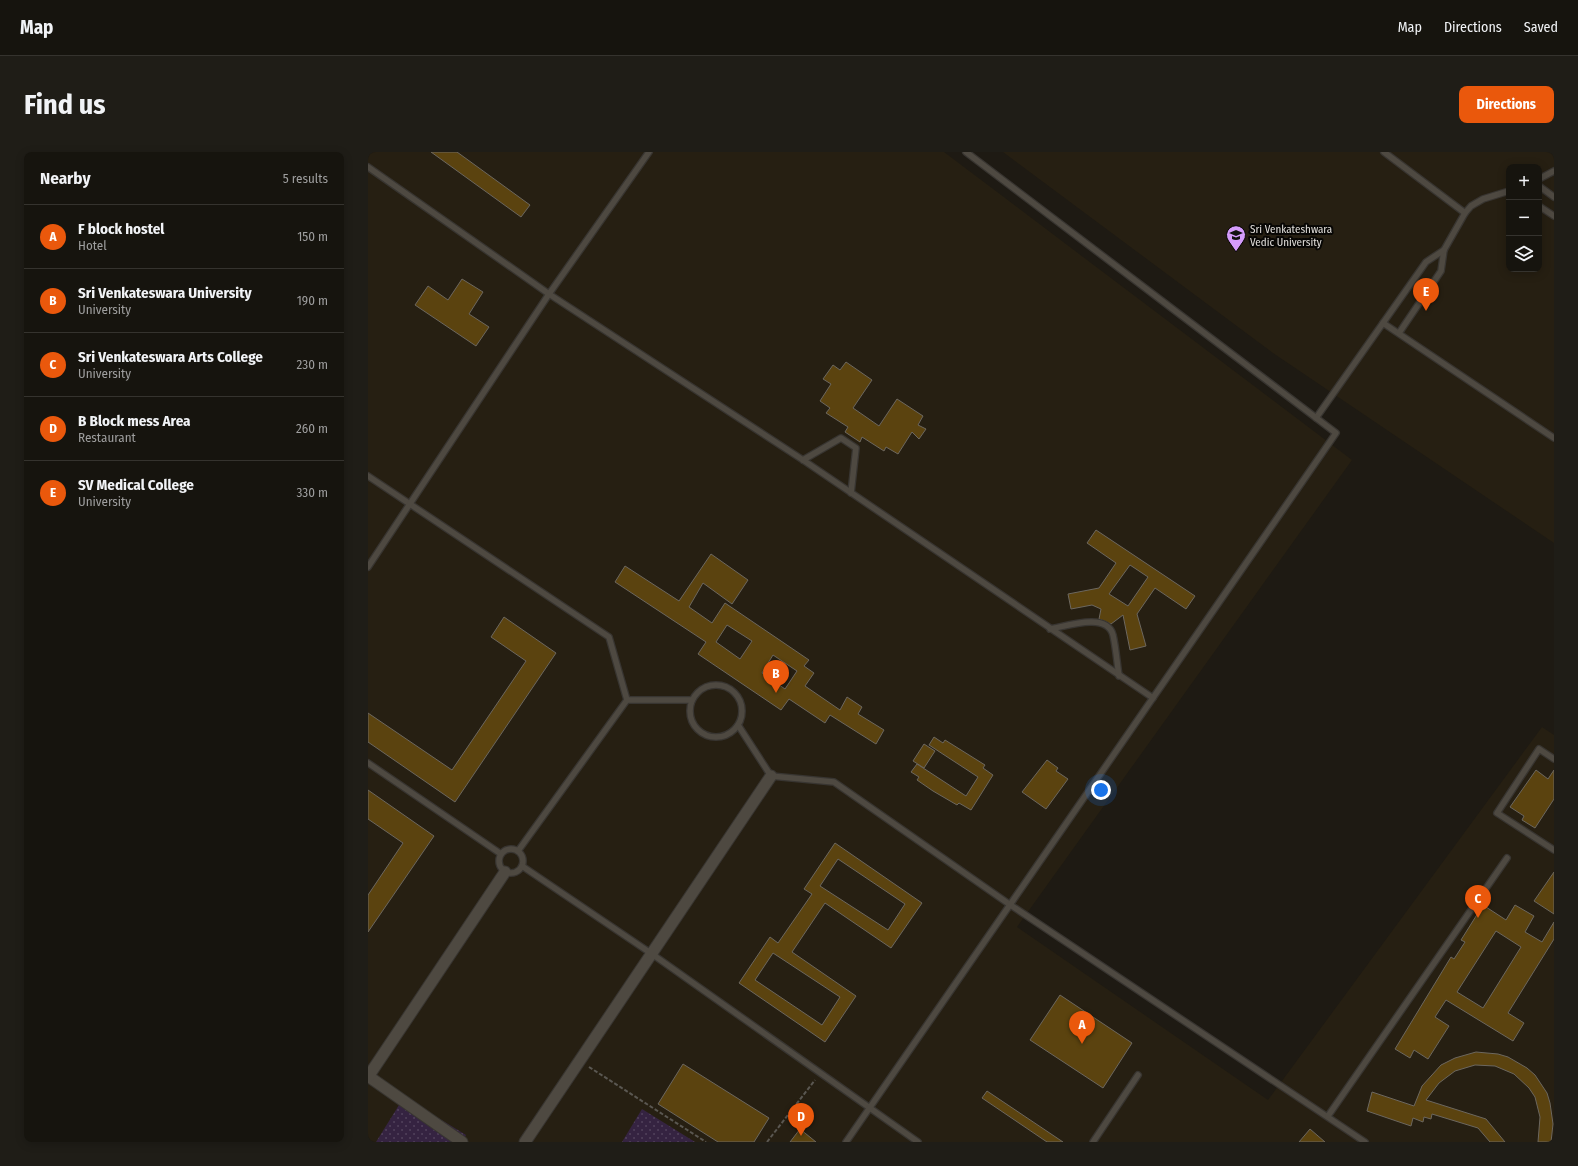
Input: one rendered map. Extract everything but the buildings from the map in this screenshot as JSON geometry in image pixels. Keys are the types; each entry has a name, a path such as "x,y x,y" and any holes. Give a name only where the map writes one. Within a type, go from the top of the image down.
{"street":[{"path":"525,1142 771,776"},
{"path":"462,1142 368,1077 505,872"}],"lane":[{"path":"368,567 549,294 649,152"},
{"path":"846,1142 1009,904 1336,433 966,152"},
{"path":"1384,152 1465,212"},
{"path":"368,167 549,294 803,460 1153,698"},
{"path":"1542,177 1554,171"},
{"path":"1542,188 1554,197"},
{"path":"1399,333 1441,271 1444,250 1465,212 1471,206 1483,199 1506,193"},
{"path":"1542,208 1554,216"},
{"path":"1316,418 1426,262 1444,250"},
{"path":"1383,323 1554,438"},
{"path":"803,460 841,438 856,448 851,493"},
{"path":"368,476 609,637 627,700"},
{"path":"1050,629 1093,621 1104,625 1113,634 1119,676"},
{"path":"712,685 728,688 738,697 742,709 738,725 725,736 708,736 694,725 691,717 692,700 704,688 712,685"},
{"path":"627,700 692,700"},
{"path":"518,851 627,700"},
{"path":"738,725 771,776 834,782 1009,904 1365,1142"},
{"path":"1554,759 1539,749 1497,813 1554,850"},
{"path":"368,763 501,854"},
{"path":"509,849 518,851 522,855 522,866 515,873 505,872 500,864 501,854 509,849"},
{"path":"1328,1116 1507,858"},
{"path":"522,866 652,954 918,1142"},
{"path":"1094,1142 1138,1075"}],"path":[{"path":"579,1061 706,1142"},
{"path":"767,1142 820,1074"}],"shaded area":[{"path":"368,152 944,152 1352,460 1017,927 1268,1100 1542,727 1554,735 1554,1142 368,1142"},
{"path":"1003,152 1554,152 1554,543 1273,353"},
{"path":"404,1097 466,1135 462,1142 376,1142"},
{"path":"642,1109 695,1142 622,1142"}],"place":[{"name":"Sri Venkateshwara Vedic University","path":"1236,252"},
{"name":"SV Medical College","path":"1426,311"},
{"name":"Sri Venkateswara University","path":"776,693"},
{"name":"Sri Venkateswara Arts College","path":"1478,918"},
{"name":"F block hostel","path":"1082,1044"},
{"name":"B Block mess Area","path":"801,1136"}]}
